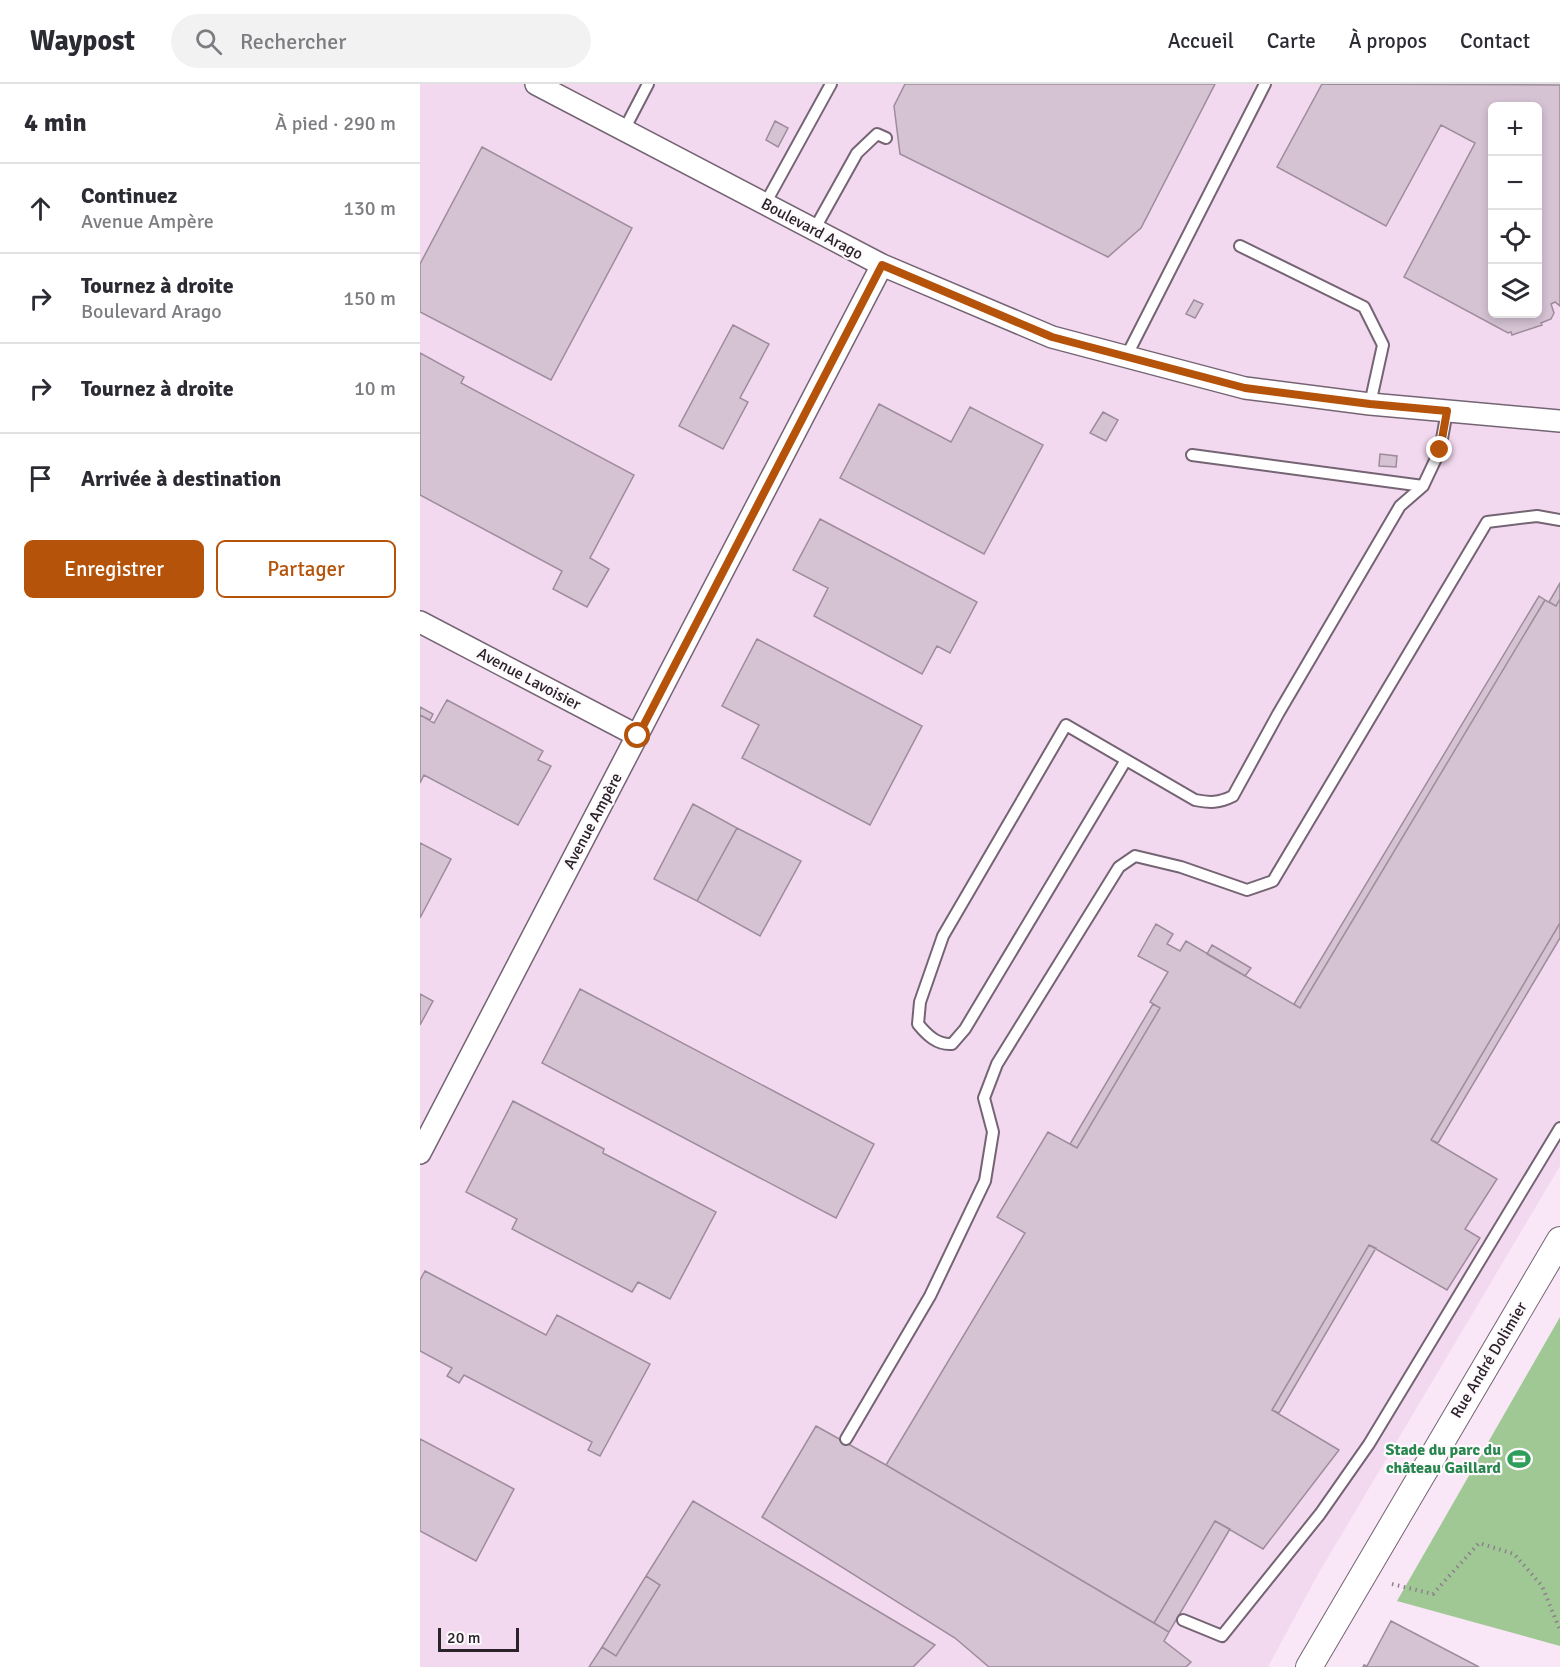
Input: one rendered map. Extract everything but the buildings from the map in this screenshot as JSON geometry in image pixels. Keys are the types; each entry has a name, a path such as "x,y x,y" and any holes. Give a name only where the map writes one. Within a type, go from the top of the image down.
{"street":[{"name":"Boulevard Arago","path":"536,84 882,265 1052,337 1245,388 1370,404 1560,421"},
{"name":"Avenue Ampère","path":"420,1153 882,265"},
{"name":"Avenue Lavoisier","path":"420,622 638,736"},
{"name":"Rue André Dolimier","path":"1309,1667 1560,1240"}],"lane":[{"path":"624,130 648,84"},
{"path":"765,204 831,84"},
{"path":"1125,357 1265,84"},
{"path":"814,230 856,153 877,134 886,138"},
{"path":"1239,246 1364,307 1383,345 1370,404"},
{"path":"1126,760 965,1029 952,1044 944,1044 928,1036 918,1024 920,1002 943,936 1066,725 1195,800 1209,803 1224,801 1233,796 1400,506 1423,486 1440,450 1447,411"},
{"path":"1192,455 1423,486"},
{"path":"846,1439 930,1296 985,1181 993,1132 984,1098 997,1064 1119,867 1135,856 1181,867 1247,890 1273,880 1487,522 1537,516 1560,520"},
{"path":"1183,1620 1221,1636 1320,1514 1368,1444 1560,1128"}],"path":[{"path":"1392,1584 1433,1594 1479,1544 1514,1554 1542,1586 1560,1630"}],"shaded area":[{"path":"420,84 1560,84 1560,1166 1317,1576 1268,1667 420,1667"}],"green space":[{"name":"Stade du parc du château Gaillard","path":"1560,1317 1560,1646 1397,1601"}],"place":[{"name":"Stade du parc du château Gaillard","path":"1519,1459"}],"route":[{"path":"638,736 882,265 1052,337 1245,388 1447,411 1440,450"}]}
